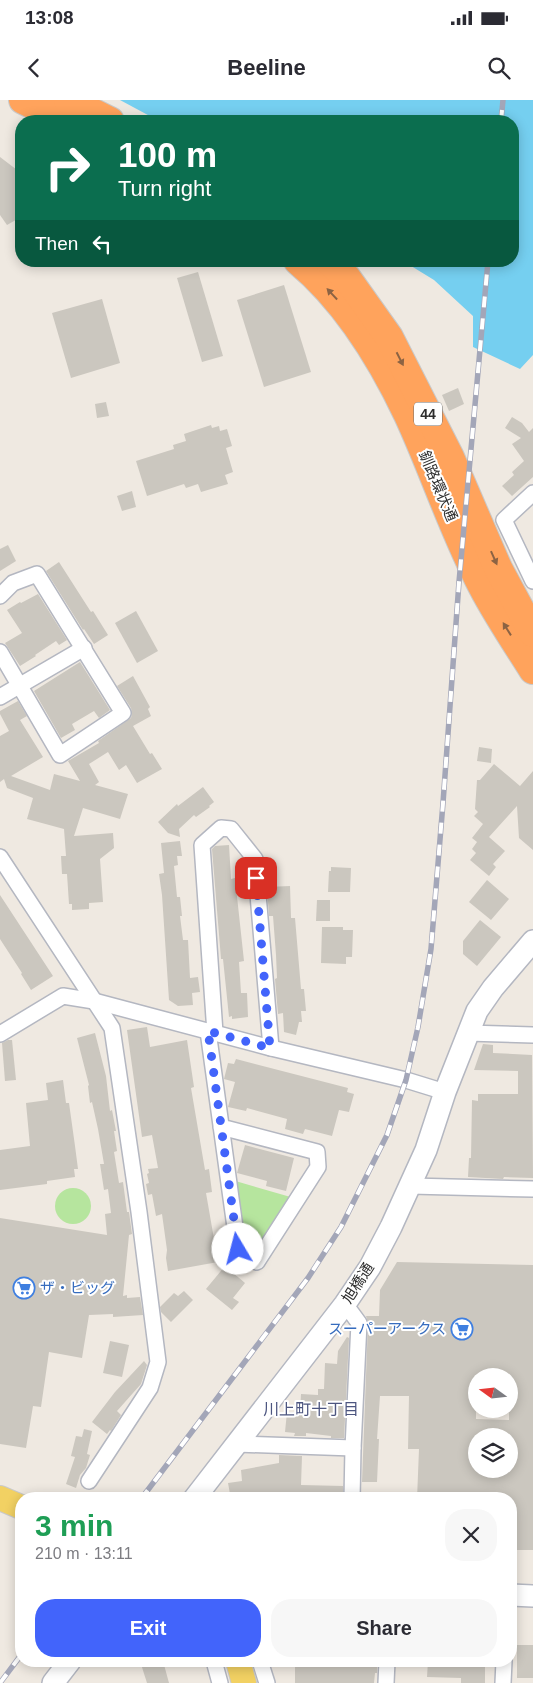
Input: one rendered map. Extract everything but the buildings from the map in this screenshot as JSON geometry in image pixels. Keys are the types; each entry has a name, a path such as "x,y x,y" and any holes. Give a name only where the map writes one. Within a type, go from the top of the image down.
{"highway":[{"path":"23,100 54,115"},
{"path":"68,100 98,115"},
{"name":"釧路環状通","path":"305,267 340,302 384,368 408,415 481,586 533,670"},
{"name":"釧路環状通","path":"335,267 347,278 389,337 450,457 498,568 533,633"}],"main road":[{"path":"0,1498 15,1504"}],"street":[{"path":"533,493 504,520 533,581"},
{"path":"0,596 13,583 37,574 123,713 60,755 0,652"},
{"path":"0,697 84,648"},
{"path":"221,1127 317,1152 318,1167 256,1262 238,1249 221,1127 212,1032 202,845 221,828 231,829 255,859 270,1048"},
{"path":"0,857 112,1028 140,1212 158,1362 150,1388 89,1481"},
{"name":"旭橋通","path":"199,1492 345,1304 370,1267 411,1186 426,1150 467,1033 477,1011 493,988 533,941"},
{"path":"0,1034 63,996 94,1000 270,1048 406,1080 445,1092"},
{"path":"467,1033 533,1035"},
{"path":"411,1186 533,1189"},
{"path":"345,1304 359,1323 352,1492"},
{"path":"236,1444 353,1448"},
{"path":"517,1595 533,1596"},
{"path":"53,1683 65,1667"},
{"path":"216,1667 220,1683"},
{"path":"386,1683 387,1667"},
{"path":"503,1683 504,1667"},
{"path":"245,1668 267,1683"}],"green space":[{"path":"232,1180 294,1198 255,1256 241,1246"},
{"path":"73,1188 85,1194 91,1206 85,1218 73,1224 61,1218 55,1206 61,1194"}],"water":[{"path":"120,100 533,100 533,355 520,369 473,347 473,316 434,280 413,267 519,267 519,115 148,115"}],"railway":[{"path":"502,115 503,100"},
{"path":"146,1492 308,1278 341,1227 387,1135 406,1080 418,1027 431,949 459,582 487,267"},
{"path":"0,1683 15,1663"}],"place":[{"name":"ザ・ビッグ","path":"24,1288"},
{"name":"スーパーアークス","path":"462,1329"}],"district":[{"name":"川上町十丁目","path":"311,1409"}],"route":[{"path":"238,1249 208,1031 270,1048 256,878"}]}
